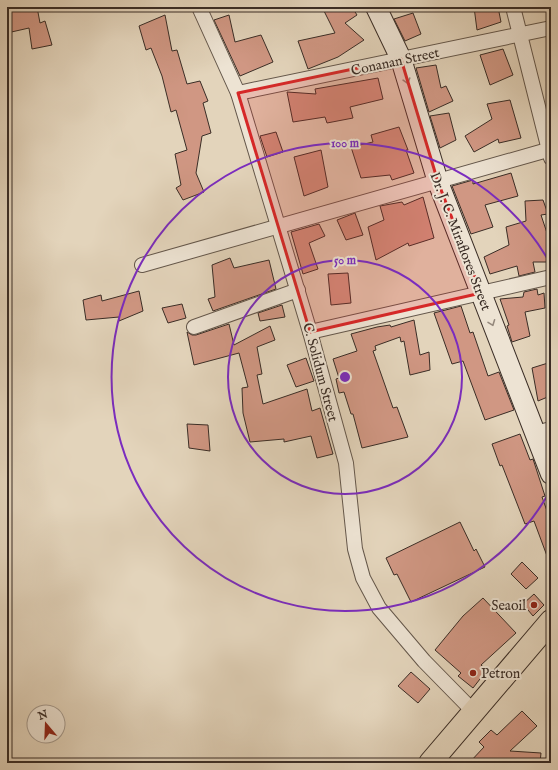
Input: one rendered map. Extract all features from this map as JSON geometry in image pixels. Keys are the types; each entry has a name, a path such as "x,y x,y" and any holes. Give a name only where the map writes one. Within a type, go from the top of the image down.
{"main road":[{"path":"430,763 551,621"}],"street":[{"name":"C. Solidum Street","path":"199,7 238,93 298,290 346,463 355,550 363,578 379,608 424,661 474,712"},
{"name":"Dr. J. C. Miraflores Street","path":"376,7 401,59 438,182 481,293 543,431 551,474"},
{"path":"142,265 438,182 550,153 513,7"},
{"name":"Conanan Street","path":"238,93 551,28"},
{"path":"310,332 551,277"},
{"path":"194,327 298,290"}],"highlighted area":[{"path":"401,59 438,182 481,293 310,332 238,93"}],"building":[{"path":"7,7 37,7 40,23 45,21 52,45 32,49 29,28 7,33"},
{"path":"322,7 352,7 357,15 345,23 364,40 338,57 308,69 298,41 335,33"},
{"path":"474,7 498,7 501,22 477,30"},
{"path":"413,13 421,34 405,41 394,19"},
{"path":"165,15 172,51 177,50 187,84 200,81 208,101 203,103 211,133 202,136 196,173 204,192 183,200 176,188 181,185 175,154 187,150 176,110 171,112 162,76 151,48 146,50 139,26"},
{"path":"229,15 235,42 261,35 273,62 240,76 214,20"},
{"path":"503,49 513,75 490,85 480,55"},
{"path":"436,65 441,88 446,86 453,101 429,112 416,68"},
{"path":"378,78 383,99 350,107 353,118 327,123 325,117 293,122 287,92 316,94 315,89"},
{"path":"510,100 521,138 499,143 498,139 474,152 465,136 492,119 487,104"},
{"path":"449,113 456,140 440,148 430,116"},
{"path":"399,127 408,150 406,150 414,173 392,180 390,175 361,178 351,147 373,142 371,135"},
{"path":"276,132 283,152 267,157 260,136"},
{"path":"321,150 328,187 304,196 294,157"},
{"path":"511,173 518,196 485,205 493,227 471,234 452,186 473,180 473,184"},
{"path":"423,197 434,238 409,246 408,243 376,260 368,227 384,220 380,206 402,202 404,205"},
{"path":"543,200 548,214 541,215 551,245 551,262 533,262 535,272 519,276 517,266 490,274 484,257 509,245 506,227 526,221 525,201"},
{"path":"355,213 363,235 346,240 337,220"},
{"path":"319,224 325,236 309,243 318,269 303,274 291,232"},
{"path":"230,258 234,268 269,260 276,289 213,311 208,299 215,297 212,265"},
{"path":"348,273 351,303 331,305 328,274"},
{"path":"537,289 538,295 544,293 545,308 525,312 530,336 512,342 507,326 509,325 500,299 523,297 524,292"},
{"path":"139,291 143,311 119,321 119,317 86,320 83,300 101,295 102,301"},
{"path":"182,304 186,318 168,323 162,308"},
{"path":"282,305 285,317 260,321 258,313"},
{"path":"461,306 470,333 473,332 488,376 499,372 514,410 485,420 463,361 452,364 434,313"},
{"path":"414,320 420,355 429,352 430,370 410,375 404,341 401,342 400,337 375,346 376,350 373,351 393,408 397,407 408,437 362,448 353,414 351,414 344,392 339,393 336,379 339,378 333,359 357,351 351,334 377,327 390,325 391,327"},
{"path":"229,324 234,345 270,326 275,340 257,347 262,374 257,375 263,404 307,389 312,411 320,408 333,454 317,458 311,436 284,442 284,439 250,442 243,413 242,388 248,387 239,353 194,365 187,332 192,335 196,335"},
{"path":"306,358 314,381 296,387 287,365"},
{"path":"548,363 550,396 538,401 532,368"},
{"path":"187,424 208,425 210,451 189,448"},
{"path":"520,434 530,460 533,459 545,496 542,497 551,522 550,564 534,521 525,524 502,465 500,466 492,444"},
{"path":"460,522 474,551 476,549 485,567 411,602 397,574 394,575 386,558"},
{"path":"522,562 538,578 526,589 511,574"},
{"name":"Seaoil","path":"534,594 544,605 533,616 523,604"},
{"path":"483,598 516,633 481,665 487,670 473,688 458,676 461,673 435,650 463,616"},
{"path":"411,672 430,689 418,703 398,686"},
{"path":"522,711 537,726 510,751 541,753 540,763 469,763 484,747 479,742 491,730 497,735"}],"place":[{"name":"Seaoil","path":"534,605"},
{"name":"Petron","path":"473,673"}]}
